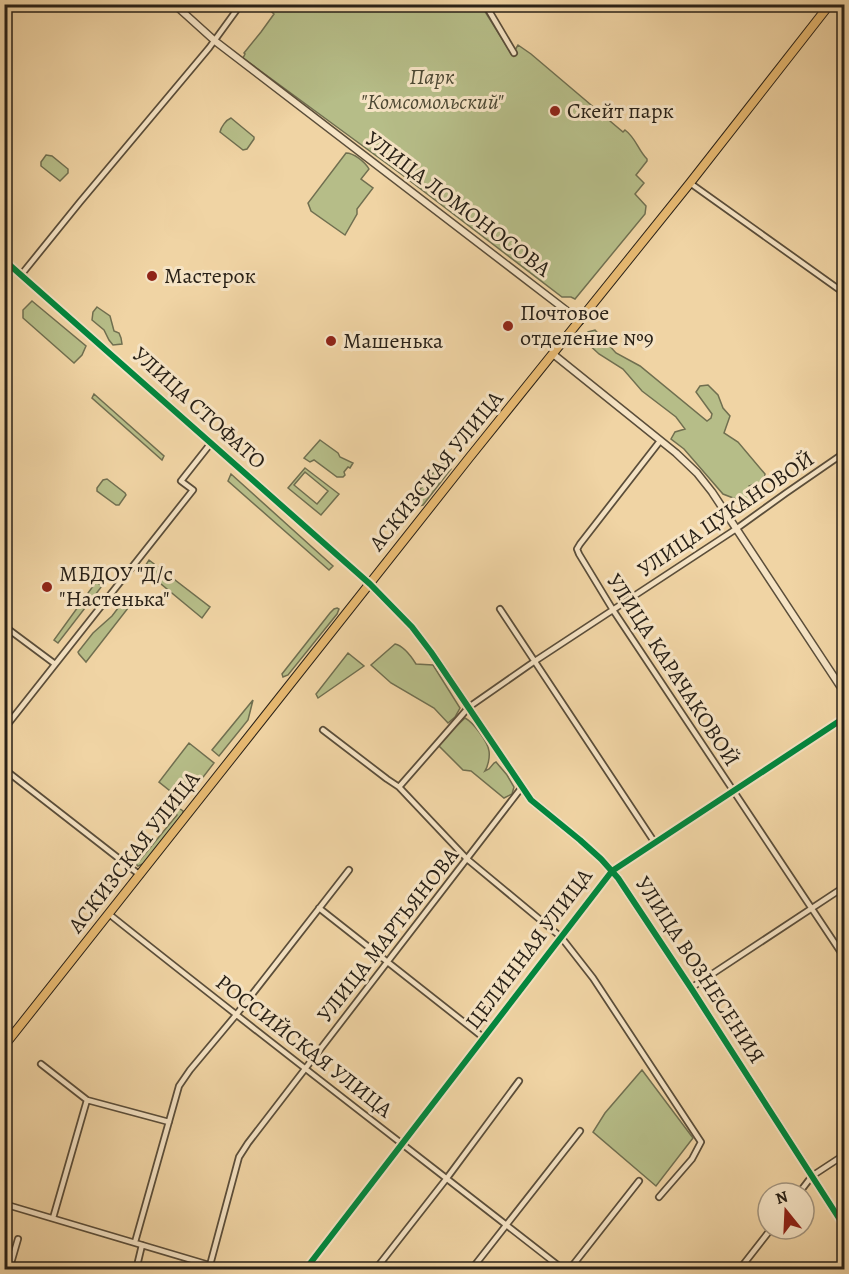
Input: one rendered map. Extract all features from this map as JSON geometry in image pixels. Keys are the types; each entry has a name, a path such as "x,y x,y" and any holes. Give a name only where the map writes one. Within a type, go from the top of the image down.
{"main road":[{"name":"АСКИЗСКАЯ УЛИЦА","path":"4,1046 830,4"}],"street":[{"name":"УЛИЦА ЛОМОНОСОВА","path":"174,4 215,41 579,321"},
{"path":"21,275 215,41 241,4"},
{"path":"485,4 514,53"},
{"path":"690,183 844,294"},
{"name":"УЛИЦА СТОФАТО","path":"4,260 370,584"},
{"path":"553,354 676,453 696,473 712,492 844,692"},
{"name":"УЛИЦА КАРАЧАКОВОЙ","path":"660,441 577,549 613,610 844,957"},
{"path":"4,729 192,490 181,481 211,443"},
{"name":"УЛИЦА ЦУКАНОВОЙ","path":"399,787 469,707 736,529 844,453"},
{"name":"УЛИЦА ВОЗНЕСЕНИЯ","path":"370,584 412,627 431,652 531,800 580,840 612,871 692,988 844,1226"},
{"path":"500,609 655,843"},
{"path":"4,626 55,664"},
{"name":"ЦЕЛИННАЯ УЛИЦА","path":"305,1269 612,871 844,718"},
{"path":"323,730 399,787 467,859 561,938 593,978 701,1142 693,1159 659,1197"},
{"path":"4,769 140,875"},
{"name":"УЛИЦА МАРТЬЯНОВА","path":"210,1265 240,1157 248,1143 522,787"},
{"path":"135,1242 179,1086 349,870"},
{"path":"692,988 844,887"},
{"path":"319,908 484,1038"},
{"name":"РОССИЙСКАЯ УЛИЦА","path":"109,914 564,1269"},
{"path":"41,1064 87,1100 169,1122"},
{"path":"375,1269 447,1178 519,1081"},
{"path":"53,1218 87,1100"},
{"path":"471,1269 580,1131"},
{"path":"808,1181 812,1176 844,1155"},
{"path":"569,1269 639,1180"},
{"path":"4,1204 226,1269"},
{"path":"9,1269 18,1239"},
{"path":"739,1269 761,1241"},
{"path":"136,1269 142,1245"}],"green space":[{"name":"Парк \"Комсомольский\"","path":"264,5 481,5 512,55 518,45 632,137 647,159 636,175 644,183 635,194 646,206 645,214 575,299 562,297 401,174 243,58 244,53 274,14"},
{"path":"231,118 254,137 247,149 243,150 220,132 227,120"},
{"path":"346,153 356,156 367,166 369,169 361,179 373,188 357,209 357,214 345,235 311,211 308,203"},
{"path":"46,155 52,156 68,169 68,173 60,181 41,166"},
{"path":"32,301 86,346 82,355 74,363 23,318 23,310"},
{"path":"97,307 110,316 114,331 119,333 122,344 113,345 104,330 92,320 93,312"},
{"path":"595,330 616,353 640,366 707,421 712,414 696,392 700,386 708,385 718,395 723,408 730,416 724,433 738,442 765,474 764,481 749,486 751,501 746,503 723,494 684,449 671,439 675,432 685,429 676,417 642,391 623,369 599,354 584,340 588,332"},
{"path":"94,394 164,456 162,460 92,398"},
{"path":"320,440 340,457 353,463 344,472 343,477 337,477 314,460 310,462 304,458"},
{"path":"448,463 451,469 423,505 419,506 411,501 440,464"},
{"path":"305,468 339,494 321,515 288,488","holes":["305,472 328,491 317,504 294,485"]},
{"path":"231,474 333,566 329,570 228,481"},
{"path":"107,479 126,495 119,505 97,491 103,480"},
{"path":"149,560 210,607 202,618 143,569"},
{"path":"96,582 102,586 58,643 54,640"},
{"path":"128,595 133,599 132,603 86,662 78,652 93,633 112,616"},
{"path":"339,609 337,614 288,675 283,677 282,674 330,613"},
{"path":"395,644 404,649 416,664 433,665 460,708 448,723 434,708 391,683 371,665"},
{"path":"348,653 364,666 318,698 316,694"},
{"path":"253,700 248,720 219,756 212,750"},
{"path":"465,718 476,728 488,747 489,759 485,771 496,762 514,787 512,794 504,798 471,771 463,770 437,744"},
{"path":"189,743 214,763 184,802 159,782"},
{"path":"175,808 183,811 183,814 145,863 138,866 133,861 134,859 140,860 177,815 173,810"},
{"path":"642,1070 693,1138 656,1186 593,1132 605,1113"}],"cycle path":[{"path":"4,260 370,584 412,627 531,800 580,840 618,878 844,1226"},
{"path":"305,1270 612,871 844,718"}],"place":[{"name":"Скейт парк","path":"555,111"},
{"name":"Мастерок","path":"152,276"},
{"name":"Почтовое отделение №9","path":"508,326"},
{"name":"Машенька","path":"331,341"},
{"name":"МБДОУ \"Д/с \"Настенька\"","path":"47,587"}]}
